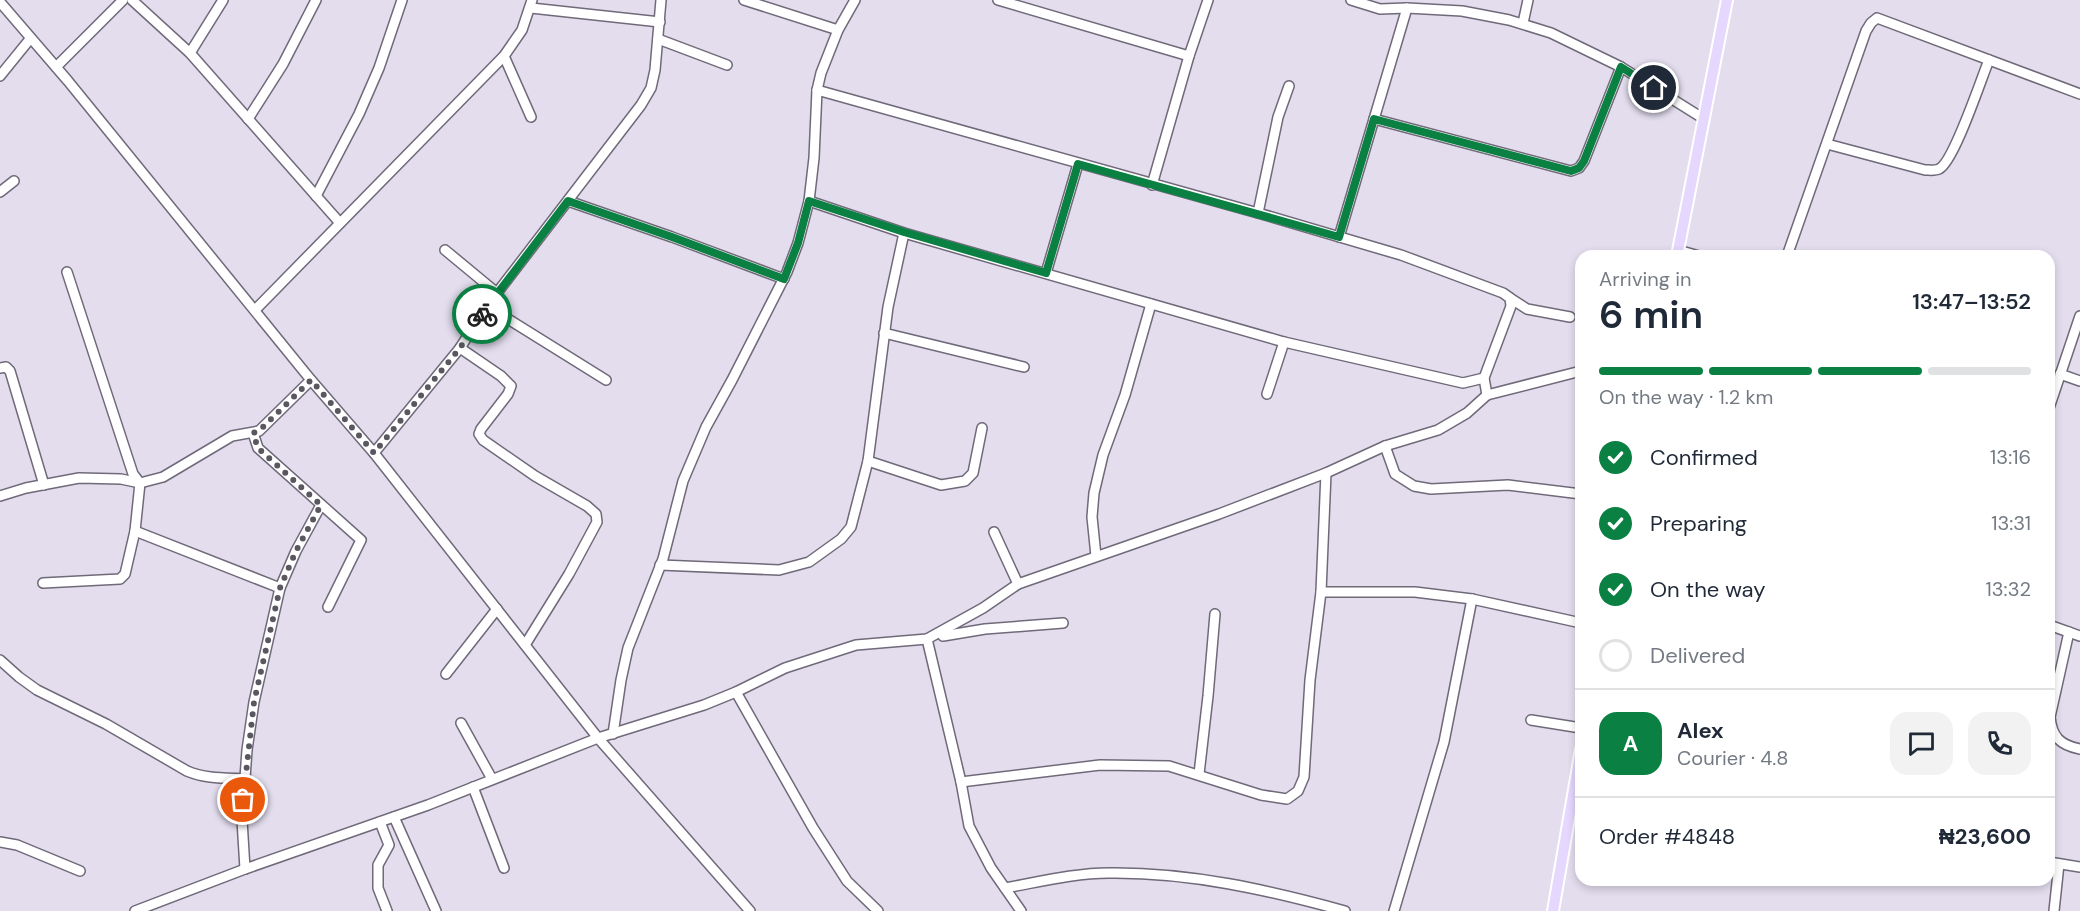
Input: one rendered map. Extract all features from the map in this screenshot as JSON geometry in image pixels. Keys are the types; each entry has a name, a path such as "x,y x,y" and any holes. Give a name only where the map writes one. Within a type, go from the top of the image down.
{"main road":[{"path":"1679,250 1727,0"},
{"path":"1553,911 1575,798"}],"street":[{"path":"56,67 123,0"},
{"path":"132,0 190,53 340,223"},
{"path":"190,53 223,0"},
{"path":"248,118 283,64 316,0"},
{"path":"316,196 359,114 379,68 402,0"},
{"path":"374,453 460,348 487,306 641,105 651,87 661,0"},
{"path":"744,0 838,30"},
{"path":"613,734 628,648 660,566 683,481 706,427 784,279 798,243 809,201 820,73 838,30 855,0"},
{"path":"998,0 1189,56"},
{"path":"1152,185 1189,56 1209,0"},
{"path":"1351,0 1380,9 1462,11 1523,23 1551,33 1621,67 1704,119"},
{"path":"1523,23 1528,0"},
{"path":"0,2 56,67 311,380 374,453 598,738 750,911"},
{"path":"255,310 504,56 522,30 531,4 660,22"},
{"path":"1339,237 1407,8"},
{"path":"1789,250 1866,32 1877,18 2080,93"},
{"path":"0,76 30,39"},
{"path":"658,39 727,64"},
{"path":"504,56 531,117"},
{"path":"1827,144 1925,170 1937,170 1944,165 1956,144 1989,60"},
{"path":"1374,119 1571,171 1579,168 1584,161 1621,67"},
{"path":"1258,213 1278,117 1289,86"},
{"path":"817,90 1401,255 1493,290 1527,309 1570,316"},
{"path":"1046,273 1078,164"},
{"path":"0,192 14,181"},
{"path":"568,201 784,279"},
{"path":"809,201 904,232 1284,342 1463,383 1484,378"},
{"path":"660,566 779,570 809,562 841,539 851,527 868,461 888,307 904,232"},
{"path":"445,250 497,293"},
{"path":"43,583 120,579 125,574 135,531 140,483 134,474 68,272"},
{"path":"1487,395 1484,378 1511,306 1510,298"},
{"path":"1096,556 1092,517 1094,493 1103,455 1125,395 1151,304"},
{"path":"487,306 606,380"},
{"path":"2055,389 2080,316"},
{"path":"884,333 1024,367"},
{"path":"1267,394 1284,342"},
{"path":"460,348 507,381 510,386 508,394 481,429 479,435 483,440 596,514 597,522 569,574 525,645"},
{"path":"0,368 6,367 10,371 44,485"},
{"path":"135,911 245,868 394,817 598,738 704,705 785,668 856,645 927,639 983,608 1018,584 1219,514 1385,446 1438,430 1467,413 1487,395 1575,373"},
{"path":"2060,374 2080,381"},
{"path":"0,496 79,478 97,477 140,483 163,477 232,436 259,431 311,380"},
{"path":"868,461 941,485 965,481 973,473 982,428"},
{"path":"253,433 258,448 361,540 328,607"},
{"path":"1385,446 1395,474 1414,486 1431,489 1508,485 1575,493"},
{"path":"961,782 1100,765 1169,766 1261,795 1287,799 1298,791 1304,777 1310,680 1321,592 1326,472"},
{"path":"245,868 242,820 254,702 280,588 296,551 321,505"},
{"path":"135,531 280,588"},
{"path":"994,532 1018,584"},
{"path":"1321,592 1415,592 1472,599 1575,621"},
{"path":"1394,911 1444,742 1472,599"},
{"path":"983,608 985,629"},
{"path":"446,674 496,609"},
{"path":"1198,774 1215,614"},
{"path":"943,636 985,629 1062,623"},
{"path":"2055,627 2080,636"},
{"path":"2055,695 2069,632"},
{"path":"927,639 961,782 969,826 991,868 1021,911"},
{"path":"0,660 37,690 106,724 187,771 206,777 245,778"},
{"path":"736,692 813,828 847,881 878,911"},
{"path":"1531,720 1575,727"},
{"path":"461,723 492,779"},
{"path":"2055,735 2059,741 2069,747 2080,749"},
{"path":"473,787 504,868"},
{"path":"394,817 436,911"},
{"path":"380,822 389,845 378,865 378,888 387,911"},
{"path":"0,842 17,845 80,872"},
{"path":"2055,863 2080,867"},
{"path":"2054,911 2059,864"},
{"path":"1005,888 1109,873 1166,876 1218,881 1271,891 1345,911"}],"way so far":[{"path":"243,800 254,702 280,588 296,551 321,505 258,448 253,433 259,431 311,380 374,453 460,348 482,314"}],"route":[{"path":"482,314 568,201 784,279 798,243 809,201 904,232 1046,273 1078,164 1339,237 1374,119 1571,171 1579,168 1584,161 1621,67 1654,88"}]}
